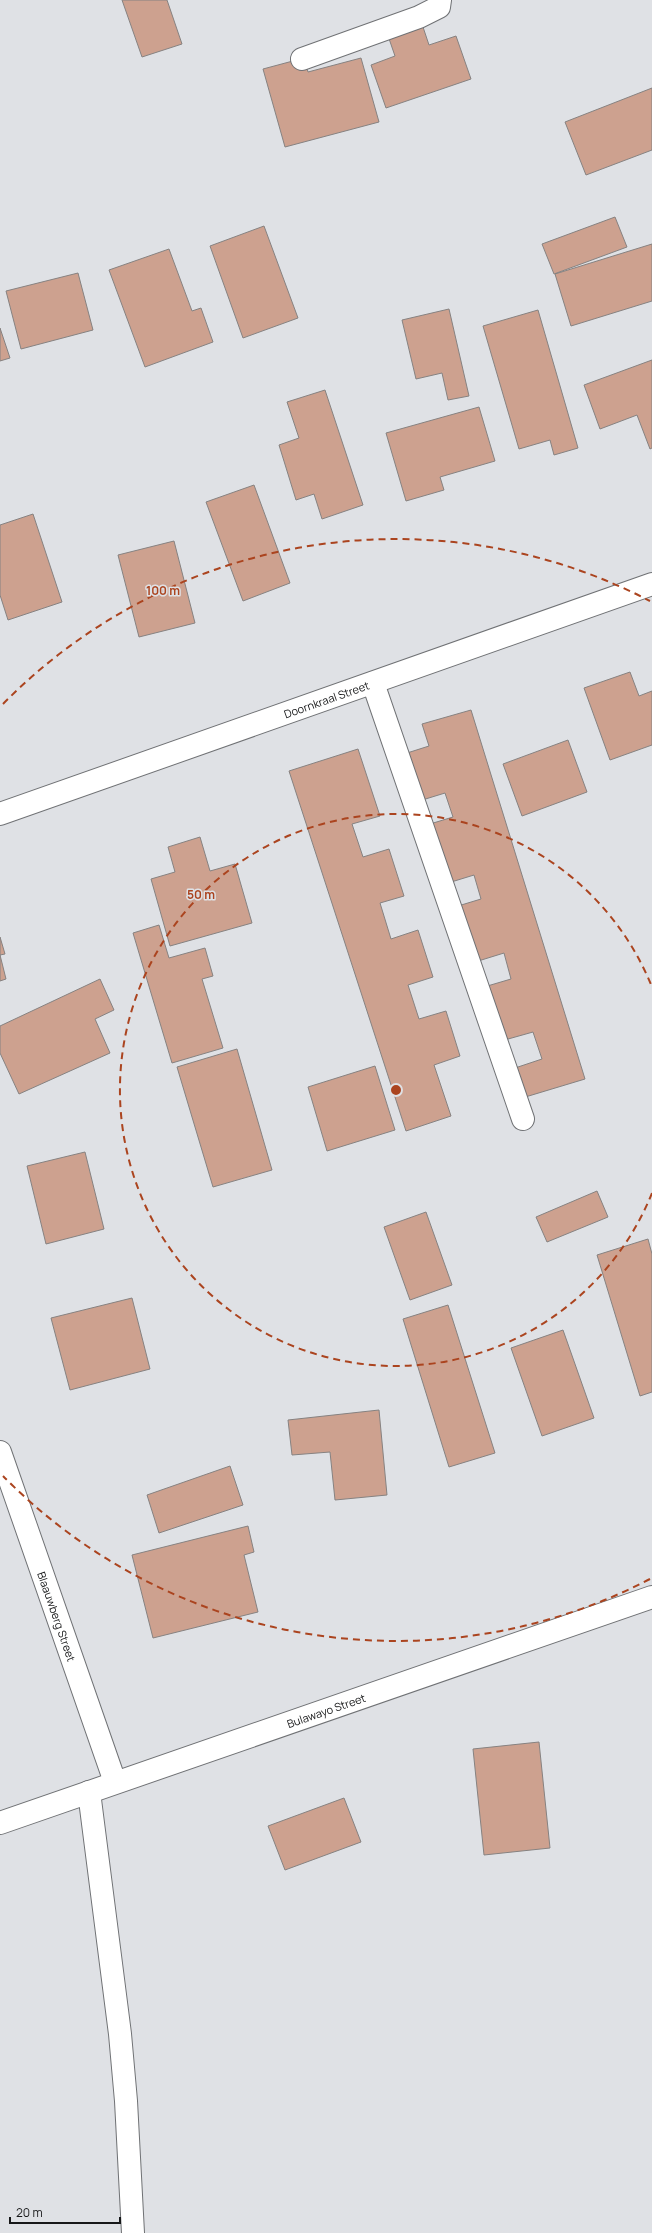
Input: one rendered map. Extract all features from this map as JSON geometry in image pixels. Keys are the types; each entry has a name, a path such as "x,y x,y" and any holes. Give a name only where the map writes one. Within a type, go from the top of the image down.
{"street":[{"path":"302,59 419,17 439,7 440,0"},
{"name":"Doornkraal Street","path":"0,814 652,584"},
{"path":"373,683 523,1119"},
{"name":"Blaauwberg Street","path":"0,1452 115,1782"},
{"name":"Bulawayo Street","path":"0,1823 652,1597"},
{"path":"89,1792 120,2034 126,2101 133,2233"}],"building":[{"path":"122,0 167,0 182,44 142,57"},
{"path":"420,18 429,45 456,36 471,79 386,108 371,65 395,56 386,30"},
{"path":"304,58 308,72 361,58 379,122 285,147 263,69"},
{"path":"652,88 652,150 586,175 565,122"},
{"path":"615,217 627,247 554,274 542,244"},
{"path":"264,226 298,318 243,338 210,246"},
{"path":"652,244 652,301 571,326 555,274"},
{"path":"169,249 192,311 201,308 213,342 145,367 109,270"},
{"path":"78,273 93,330 21,349 6,291"},
{"path":"449,309 469,396 448,400 442,373 416,379 402,320"},
{"path":"538,310 578,448 554,455 550,440 519,449 483,326"},
{"path":"0,328 10,358 0,361"},
{"path":"652,360 652,448 650,449 637,415 600,429 584,385"},
{"path":"325,390 363,505 322,519 314,494 296,500 279,445 299,438 287,402"},
{"path":"479,407 495,461 440,477 444,490 406,501 386,433"},
{"path":"254,485 290,583 243,601 206,502"},
{"path":"33,514 62,602 8,620 0,595 0,525"},
{"path":"174,541 195,623 139,637 118,555"},
{"path":"630,672 639,696 652,691 652,745 610,760 584,688"},
{"path":"471,710 585,1079 522,1098 512,1069 542,1059 533,1032 501,1041 484,987 511,979 504,953 475,962 458,906 481,899 474,875 448,883 430,824 453,817 445,793 419,801 404,754 429,746 422,724"},
{"path":"568,740 587,792 522,816 503,764"},
{"path":"358,749 380,816 352,824 363,857 389,849 404,896 380,903 391,939 418,930 433,977 408,985 419,1019 446,1011 460,1056 434,1065 451,1116 406,1131 289,771"},
{"path":"200,837 210,871 235,864 252,923 170,946 151,879 175,872 168,847"},
{"path":"159,925 169,958 205,948 213,976 202,979 223,1048 172,1063 133,933"},
{"path":"0,937 5,954 0,955"},
{"path":"0,955 6,979 0,981"},
{"path":"100,979 114,1010 95,1019 110,1053 19,1094 0,1053 0,1026"},
{"path":"237,1049 272,1170 213,1187 177,1067"},
{"path":"375,1066 395,1130 327,1151 308,1087"},
{"path":"85,1152 104,1229 46,1244 27,1166"},
{"path":"597,1191 608,1217 547,1242 536,1217"},
{"path":"426,1212 452,1285 410,1300 384,1227"},
{"path":"648,1239 652,1254 652,1392 640,1396 597,1255"},
{"path":"132,1298 150,1369 70,1390 51,1318"},
{"path":"448,1305 495,1453 449,1467 403,1319"},
{"path":"563,1330 594,1418 542,1436 511,1348"},
{"path":"379,1410 387,1495 335,1500 330,1452 292,1455 288,1420"},
{"path":"230,1466 243,1505 159,1533 147,1495"},
{"path":"248,1526 254,1552 244,1555 258,1612 153,1638 132,1555"},
{"path":"539,1742 550,1848 484,1855 473,1749"},
{"path":"344,1798 361,1842 285,1870 268,1826"}]}
